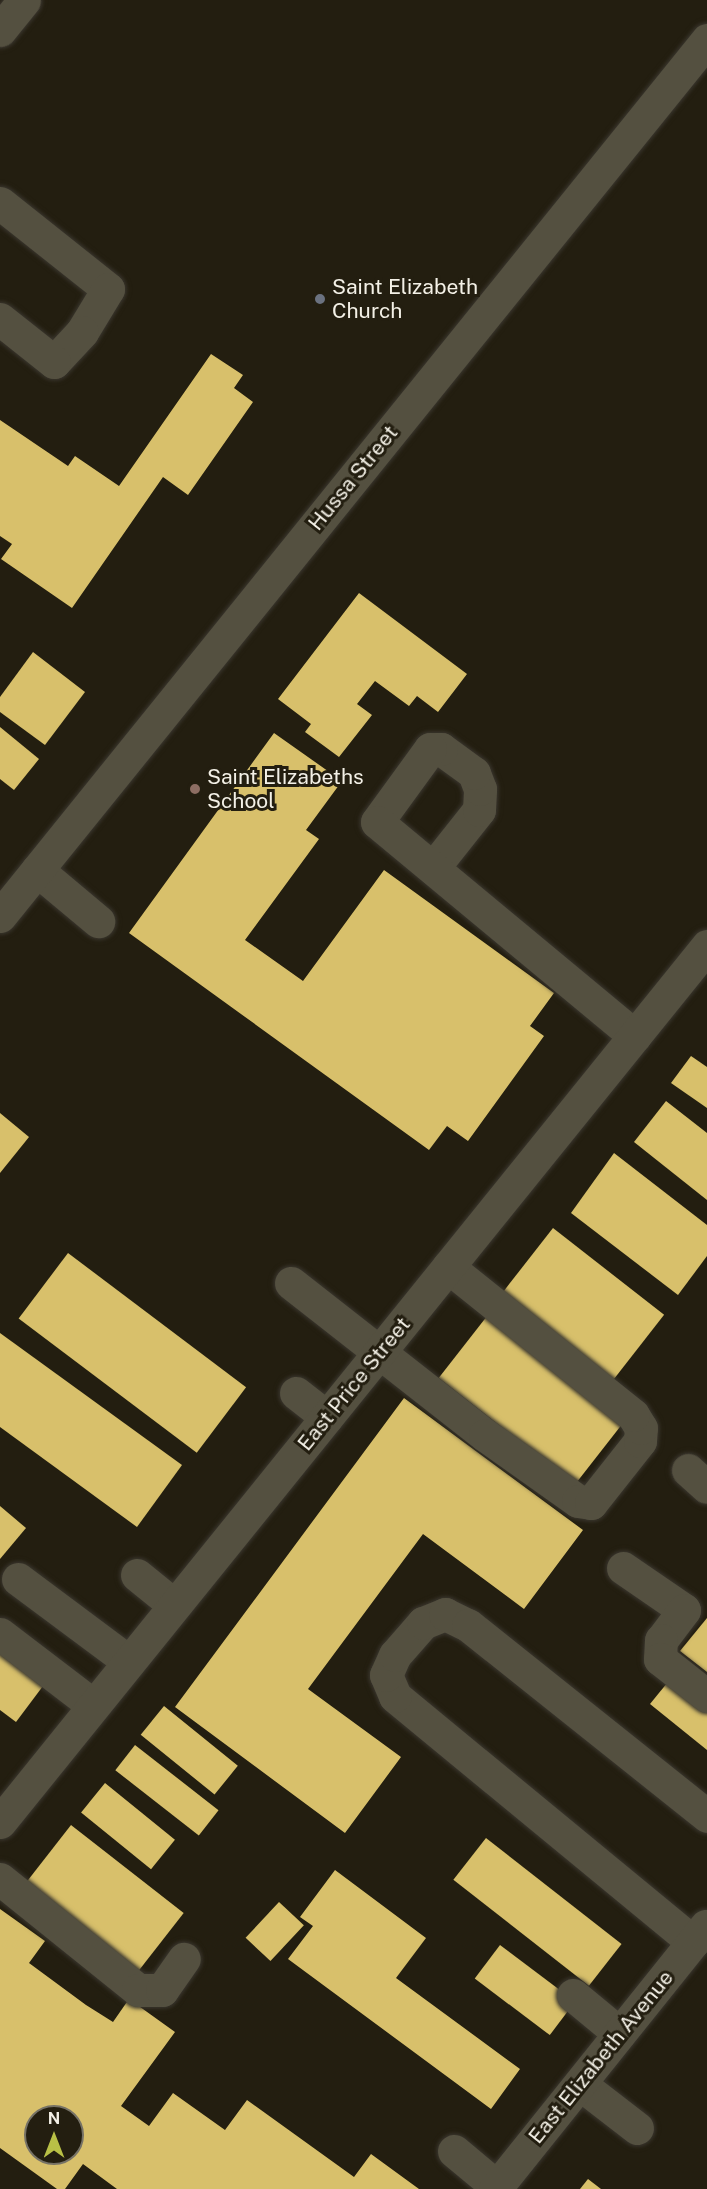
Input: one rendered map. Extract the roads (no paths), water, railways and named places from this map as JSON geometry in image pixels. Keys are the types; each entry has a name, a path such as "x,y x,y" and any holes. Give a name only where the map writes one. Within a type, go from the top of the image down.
{"street":[{"path":"0,30 24,0"},
{"name":"Hussa Street","path":"0,916 707,40"},
{"path":"0,203 108,289 82,332 54,362 0,319"},
{"path":"433,868 635,1036"},
{"path":"37,870 98,921"},
{"name":"East Price Street","path":"0,1822 707,946"},
{"path":"291,1283 381,1351 485,1435 578,1501 591,1503 640,1441 641,1428 633,1415 448,1267"},
{"path":"296,1393 327,1417"},
{"path":"623,1568 684,1610 661,1640 660,1659 707,1696"},
{"path":"137,1575 174,1605"},
{"path":"18,1580 128,1661"},
{"path":"700,1933 394,1696 386,1675 395,1655 423,1623 445,1614 468,1625 707,1816"},
{"path":"0,1634 93,1705"},
{"path":"661,1640 707,1678"},
{"path":"0,1879 138,1990 162,1990 184,1959"},
{"name":"East Elizabeth Avenue","path":"496,2188 700,1933"},
{"path":"573,1995 619,2033"},
{"path":"579,2084 637,2128"},
{"path":"454,2151 496,2188"}],"place":[{"name":"Saint Elizabeth Church","path":"320,299"},
{"name":"Saint Elizabeths School","path":"195,789"}]}
